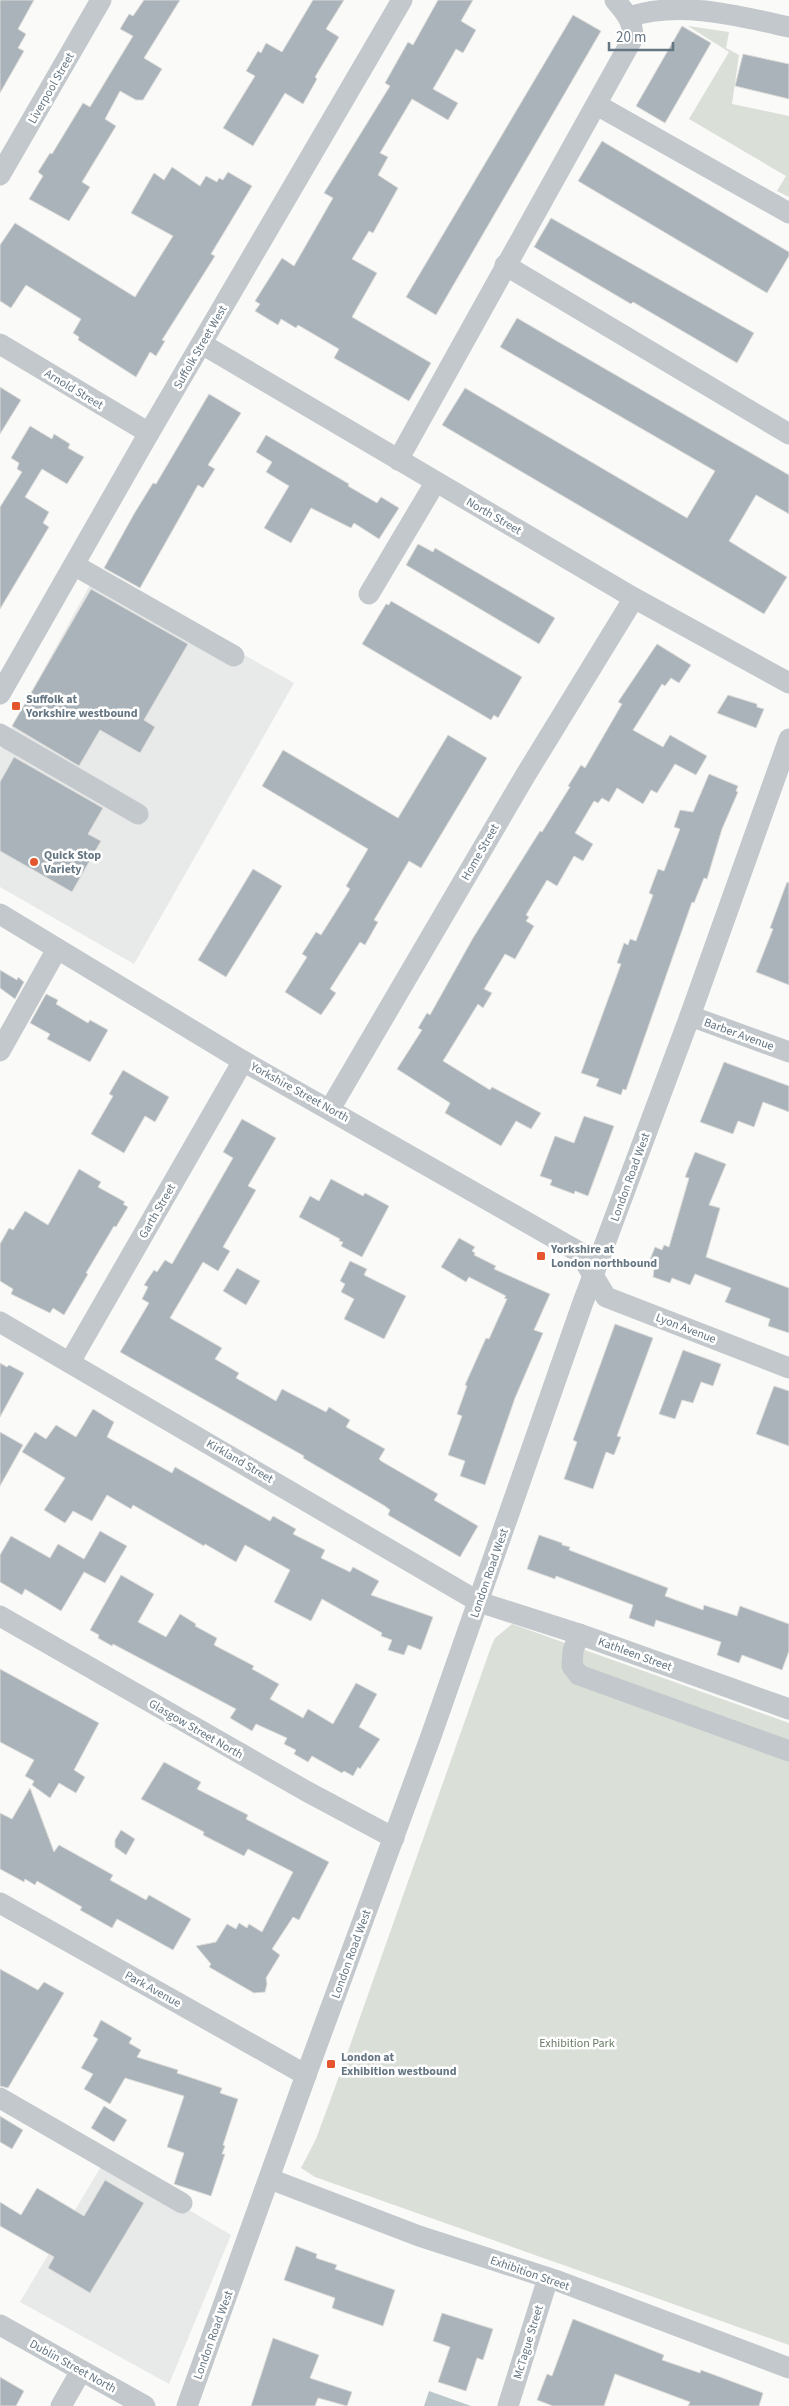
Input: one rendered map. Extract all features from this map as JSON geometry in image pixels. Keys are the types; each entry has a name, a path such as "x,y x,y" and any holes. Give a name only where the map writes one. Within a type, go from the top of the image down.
{"street":[{"name":"Liverpool Street","path":"0,176 101,0"},
{"name":"Suffolk Street West","path":"0,694 149,433 402,0"},
{"path":"398,460 633,38 633,27 629,17 615,0"},
{"path":"629,17 647,10 707,12 738,16 789,27"},
{"path":"596,105 789,212"},
{"path":"505,265 789,434"},
{"name":"Arnold Street","path":"0,344 149,433"},
{"name":"North Street","path":"202,344 634,598 789,683"},
{"path":"369,594 436,483"},
{"path":"74,565 234,656"},
{"name":"Home Street","path":"330,1109 525,776 634,598"},
{"path":"0,734 138,814"},
{"name":"London Road West","path":"187,2406 479,1602 593,1276 690,1016 781,792 789,739"},
{"name":"Yorkshire Street North","path":"0,914 243,1061 579,1252 593,1276"},
{"path":"0,1051 56,949"},
{"name":"Barber Avenue","path":"690,1016 789,1052"},
{"name":"Garth Street","path":"70,1362 243,1061"},
{"name":"Lyon Avenue","path":"593,1276 606,1297 789,1368"},
{"name":"Kirkland Street","path":"0,1322 479,1602"},
{"name":"Kathleen Street","path":"479,1602 579,1634 789,1709"},
{"name":"Glasgow Street North","path":"0,1616 306,1791 394,1838"},
{"path":"579,1634 573,1651 572,1666 579,1675 789,1751"},
{"name":"Park Avenue","path":"0,1904 306,2075"},
{"path":"0,2098 182,2203"},
{"name":"Exhibition Street","path":"270,2179 419,2236 548,2278 789,2368"},
{"name":"McTague Street","path":"508,2406 548,2278"},
{"name":"Dublin Street North","path":"0,2325 145,2406"},
{"path":"61,2406 81,2371"}],"shaded area":[{"path":"97,572 294,683 134,964 0,887 0,749"},
{"path":"105,2160 231,2235 169,2384 20,2302"},
{"path":"429,2391 471,2406 424,2406"}],"green space":[{"path":"688,26 729,32 726,48 739,55 732,104 789,116 789,197 777,191 786,176 689,119 729,52"},
{"name":"Exhibition Park","path":"512,1624 789,1723 789,2345 315,2177 301,2168 316,2139 341,2071 491,1647 495,1638"}],"building":[{"path":"0,0 34,0 18,29 26,34 18,48 24,51 0,93"},
{"path":"144,0 180,0 144,58 162,69 143,100 136,100 120,91 105,119 116,126 82,182 90,187 69,221 29,199 43,176 38,172 50,153 52,154 83,103 90,107 133,36 120,29 129,14 133,16"},
{"path":"313,0 344,0 326,29 339,37 315,77 317,79 303,104 285,93 253,146 223,128 255,76 246,71 258,51 261,53 266,43 282,52"},
{"path":"438,0 473,0 461,21 476,30 463,53 456,49 433,89 458,103 448,120 412,99 380,153 388,157 378,175 398,188 373,233 369,231 352,259 377,273 352,317 431,363 409,401 334,358 339,349 298,325 296,328 281,319 278,325 255,311 260,304 255,301 282,258 294,266 333,198 324,193 390,86 385,83 408,42 413,45"},
{"path":"573,15 601,31 436,315 406,297"},
{"path":"682,26 711,43 665,123 636,106"},
{"path":"743,54 789,64 789,99 735,86"},
{"path":"602,141 789,252 789,256 767,293 578,181"},
{"path":"172,167 200,186 206,176 217,182 219,178 223,180 228,172 252,186 211,254 215,256 162,340 165,341 156,356 150,352 136,377 78,340 79,337 73,333 81,319 26,285 11,308 0,301 0,245 15,223 135,297 173,236 131,213 154,173 164,180"},
{"path":"551,218 754,333 737,363 534,247"},
{"path":"517,318 789,475 789,514 756,495 729,541 787,577 764,614 442,425 465,388 687,518 715,471 500,347"},
{"path":"0,387 21,400 0,434"},
{"path":"209,394 241,413 208,465 215,469 203,488 198,485 140,588 104,568 134,514 153,483 156,484"},
{"path":"30,426 52,439 54,434 70,444 68,448 84,457 67,484 42,469 25,497 49,512 43,523 49,527 0,609 0,507 22,472 17,469 19,463 11,458"},
{"path":"266,435 349,484 348,486 377,503 381,497 399,508 379,539 354,523 351,528 311,508 291,543 264,528 289,486 266,472 272,462 256,452"},
{"path":"418,544 433,552 435,548 555,618 539,644 406,565"},
{"path":"91,589 188,644 144,720 155,727 140,753 100,730 79,766 12,726"},
{"path":"391,601 522,677 498,718 494,715 491,720 362,644 386,604 389,605"},
{"path":"657,644 691,665 679,683 671,678 665,686 662,684 633,730 663,747 670,735 707,756 696,775 675,764 657,793 651,790 643,804 617,788 609,802 602,798 598,803 594,801 575,833 593,844 583,861 574,856 557,886 547,880 526,915 529,917 526,921 534,926 515,959 505,954 484,989 492,993 483,1008 478,1004 443,1061 490,1090 492,1087 541,1113 531,1129 516,1121 501,1146 445,1113 450,1103 397,1069 422,1030 418,1028 427,1013 430,1015 473,938 540,831 542,832 570,787 568,786 581,765 585,768 622,704 618,702"},
{"path":"728,695 757,704 757,707 764,709 756,728 717,713"},
{"path":"448,735 487,758 421,868 409,861 374,920 378,922 365,945 360,942 330,989 336,993 321,1015 285,992 307,957 302,954 316,932 321,935 350,889 346,886 368,849 262,786 283,750 398,818"},
{"path":"14,757 103,808 88,834 101,841 72,892 0,851 0,782"},
{"path":"709,774 738,786 736,791 738,792 722,829 707,879 704,878 694,903 692,902 626,1090 623,1089 621,1095 596,1086 599,1079 581,1073 621,964 617,963 624,943 628,945 630,939 636,941 653,895 649,893 658,869 664,871 680,829 674,827 680,810 693,812"},
{"path":"253,869 282,886 226,977 198,960"},
{"path":"787,882 789,883 789,985 756,972 773,929 770,928"},
{"path":"0,970 17,980 18,977 24,982 15,999 0,988"},
{"path":"46,994 58,1000 56,1004 88,1023 90,1020 108,1030 90,1062 47,1039 50,1034 30,1023"},
{"path":"724,1062 789,1086 789,1112 763,1102 754,1127 738,1121 733,1134 700,1122"},
{"path":"123,1070 169,1097 155,1122 145,1116 124,1153 91,1134 113,1096 109,1094"},
{"path":"584,1116 614,1126 588,1196 575,1191 574,1194 550,1185 552,1180 540,1176 555,1136 574,1143"},
{"path":"242,1119 276,1138 248,1186 256,1190 223,1247 230,1251 218,1271 203,1262 170,1318 222,1348 215,1359 239,1373 236,1378 276,1401 282,1389 326,1412 329,1407 350,1420 346,1427 385,1449 379,1459 381,1461 438,1494 434,1500 478,1526 460,1557 388,1515 390,1510 385,1506 303,1458 304,1456 120,1352 149,1303 142,1299 148,1287 144,1285 154,1270 157,1272 165,1260 172,1264 233,1158 223,1152"},
{"path":"695,1152 726,1164 709,1205 720,1208 706,1257 789,1288 789,1333 768,1326 770,1319 725,1302 731,1288 695,1274 690,1285 672,1278 670,1283 653,1277 654,1269 647,1267 655,1247 662,1250 664,1245 669,1247 689,1178 685,1177"},
{"path":"79,1169 101,1182 98,1187 125,1202 123,1204 128,1207 116,1227 114,1226 86,1273 88,1274 64,1315 53,1308 50,1313 11,1294 13,1289 0,1281 0,1244 9,1228 13,1230 25,1211 48,1225"},
{"path":"331,1179 363,1196 365,1193 389,1206 362,1257 341,1246 343,1242 339,1241 340,1239 299,1217 310,1196 319,1201"},
{"path":"459,1238 475,1247 472,1251 475,1253 474,1255 496,1266 494,1269 550,1294 534,1330 543,1333 515,1398 485,1485 460,1476 465,1461 448,1455 462,1416 457,1414 467,1386 465,1385 486,1338 489,1339 507,1299 504,1298 506,1296 469,1277 466,1282 441,1267"},
{"path":"350,1261 367,1269 364,1275 406,1296 384,1339 344,1319 354,1299 341,1292 345,1284 340,1281"},
{"path":"237,1268 260,1281 246,1305 223,1291"},
{"path":"615,1324 653,1338 617,1436 621,1437 614,1455 606,1452 593,1489 564,1479 577,1442 573,1440"},
{"path":"683,1350 721,1364 713,1386 701,1382 693,1403 682,1400 675,1419 659,1414"},
{"path":"0,1363 7,1367 9,1365 24,1373 0,1417"},
{"path":"774,1386 789,1391 789,1446 756,1434"},
{"path":"93,1409 114,1422 107,1437 172,1473 175,1467 270,1521 273,1516 296,1529 293,1534 325,1550 321,1558 350,1572 353,1567 379,1581 371,1595 433,1617 421,1650 408,1645 404,1655 388,1650 392,1640 381,1636 382,1633 322,1599 311,1621 274,1602 290,1570 245,1545 236,1562 133,1505 131,1509 107,1495 92,1521 73,1511 65,1523 44,1510 65,1478 22,1452 35,1432 46,1439 56,1425 76,1437"},
{"path":"0,1432 23,1445 0,1486"},
{"path":"100,1531 127,1546 105,1583 84,1572 61,1611 25,1589 22,1595 0,1582 0,1555 11,1536 50,1558 58,1544 84,1559"},
{"path":"539,1535 570,1547 569,1550 668,1588 665,1596 703,1610 704,1605 737,1616 740,1606 789,1624 789,1651 782,1670 742,1655 739,1663 717,1655 721,1642 656,1620 654,1627 629,1618 633,1605 556,1576 555,1579 527,1569"},
{"path":"121,1575 154,1594 138,1622 166,1637 180,1614 196,1624 195,1626 217,1638 214,1645 254,1666 252,1669 279,1684 270,1699 303,1718 308,1709 333,1724 356,1683 377,1694 359,1727 380,1739 360,1769 358,1767 353,1776 344,1771 342,1773 312,1756 308,1762 294,1754 296,1750 284,1744 287,1738 256,1724 252,1731 230,1718 236,1709 113,1644 112,1646 98,1638 99,1635 90,1630"},
{"path":"0,1669 99,1723 74,1770 85,1777 76,1793 59,1783 50,1798 32,1785 34,1781 25,1776 34,1760 0,1742"},
{"path":"164,1762 201,1782 197,1789 248,1815 246,1819 329,1862 299,1920 293,1917 272,1949 280,1955 266,1978 265,1992 254,1993 209,1967 211,1964 196,1946 216,1942 227,1924 236,1929 239,1923 247,1928 249,1924 262,1932 293,1872 248,1849 244,1856 203,1835 204,1832 141,1799"},
{"path":"30,1788 54,1852 59,1845 113,1875 110,1880 146,1900 149,1895 191,1919 173,1950 117,1919 112,1928 80,1910 82,1907 37,1881 35,1885 25,1879 24,1882 0,1869 0,1813 12,1819"},
{"path":"121,1830 135,1839 126,1855 115,1847 115,1840"},
{"path":"0,1969 38,1990 44,1982 64,1993 8,2088 0,2086"},
{"path":"101,2020 132,2038 129,2043 141,2050 137,2057 178,2070 177,2073 222,2088 220,2093 238,2099 223,2145 225,2146 222,2154 225,2154 211,2196 174,2184 184,2153 167,2147 184,2096 125,2078 110,2104 84,2089 93,2074 81,2068 98,2039 93,2036"},
{"path":"104,2106 127,2120 114,2142 91,2128"},
{"path":"0,2116 23,2130 12,2149 0,2142"},
{"path":"105,2180 144,2203 90,2293 48,2268 54,2257 0,2226 0,2202 21,2215 37,2188 84,2216"},
{"path":"296,2246 317,2254 316,2258 337,2265 335,2269 395,2290 383,2326 332,2308 335,2298 284,2280"},
{"path":"442,2313 493,2329 483,2360 477,2358 466,2391 438,2382 450,2347 433,2341"},
{"path":"573,2319 664,2355 662,2360 700,2373 701,2370 763,2393 759,2406 688,2406 690,2402 615,2374 604,2406 553,2406 537,2400 547,2374 552,2376"},
{"path":"273,2338 319,2355 310,2378 352,2392 347,2406 318,2398 315,2406 251,2406"},
{"path":"0,2377 24,2391 16,2406 0,2406"}],"place":[{"name":"Suffolk at Yorkshire westbound","path":"16,706"},
{"name":"Quick Stop Variety","path":"34,862"},
{"name":"Yorkshire at London northbound","path":"541,1256"},
{"name":"London at Exhibition westbound","path":"331,2064"}]}
